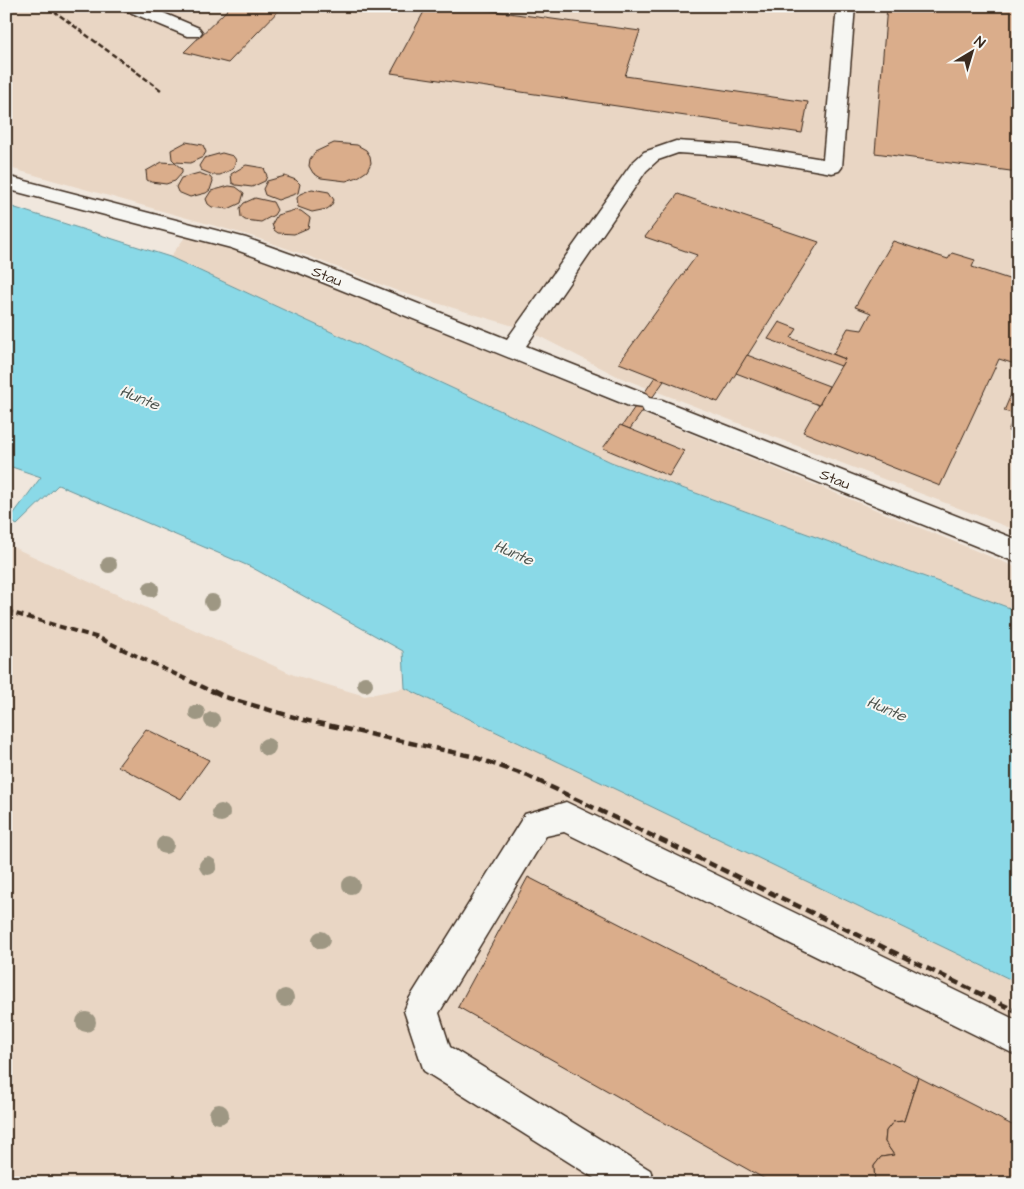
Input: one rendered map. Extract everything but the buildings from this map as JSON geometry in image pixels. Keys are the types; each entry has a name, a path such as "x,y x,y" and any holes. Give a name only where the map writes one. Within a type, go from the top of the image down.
{"street":[{"path":"131,6 193,32"},
{"path":"512,350 639,167 651,156 676,146 738,151 832,167 846,6"},
{"name":"Stau","path":"6,182 238,243 305,267 1018,552"},
{"path":"637,1183 436,1059 421,1011 536,824 566,817 1018,1038"}],"shaded area":[{"path":"6,6 1018,6 1018,531 619,377 527,330 400,292 251,236 6,167"},
{"path":"186,236 212,242 299,273 1018,568 1018,611 611,462 170,257"},
{"path":"6,544 294,675 365,696 405,688 1018,983 1018,1183 6,1183"}],"water":[{"name":"Hunte","path":"6,205 170,257 611,462 1018,611 1018,983 405,688 403,651 251,567 58,485 17,525 9,520 41,477 6,465"}],"railway":[{"path":"47,6 161,90"},
{"path":"6,611 99,638 215,693"},
{"path":"213,691 225,697 304,720 471,756 528,776 1018,1012"}]}
